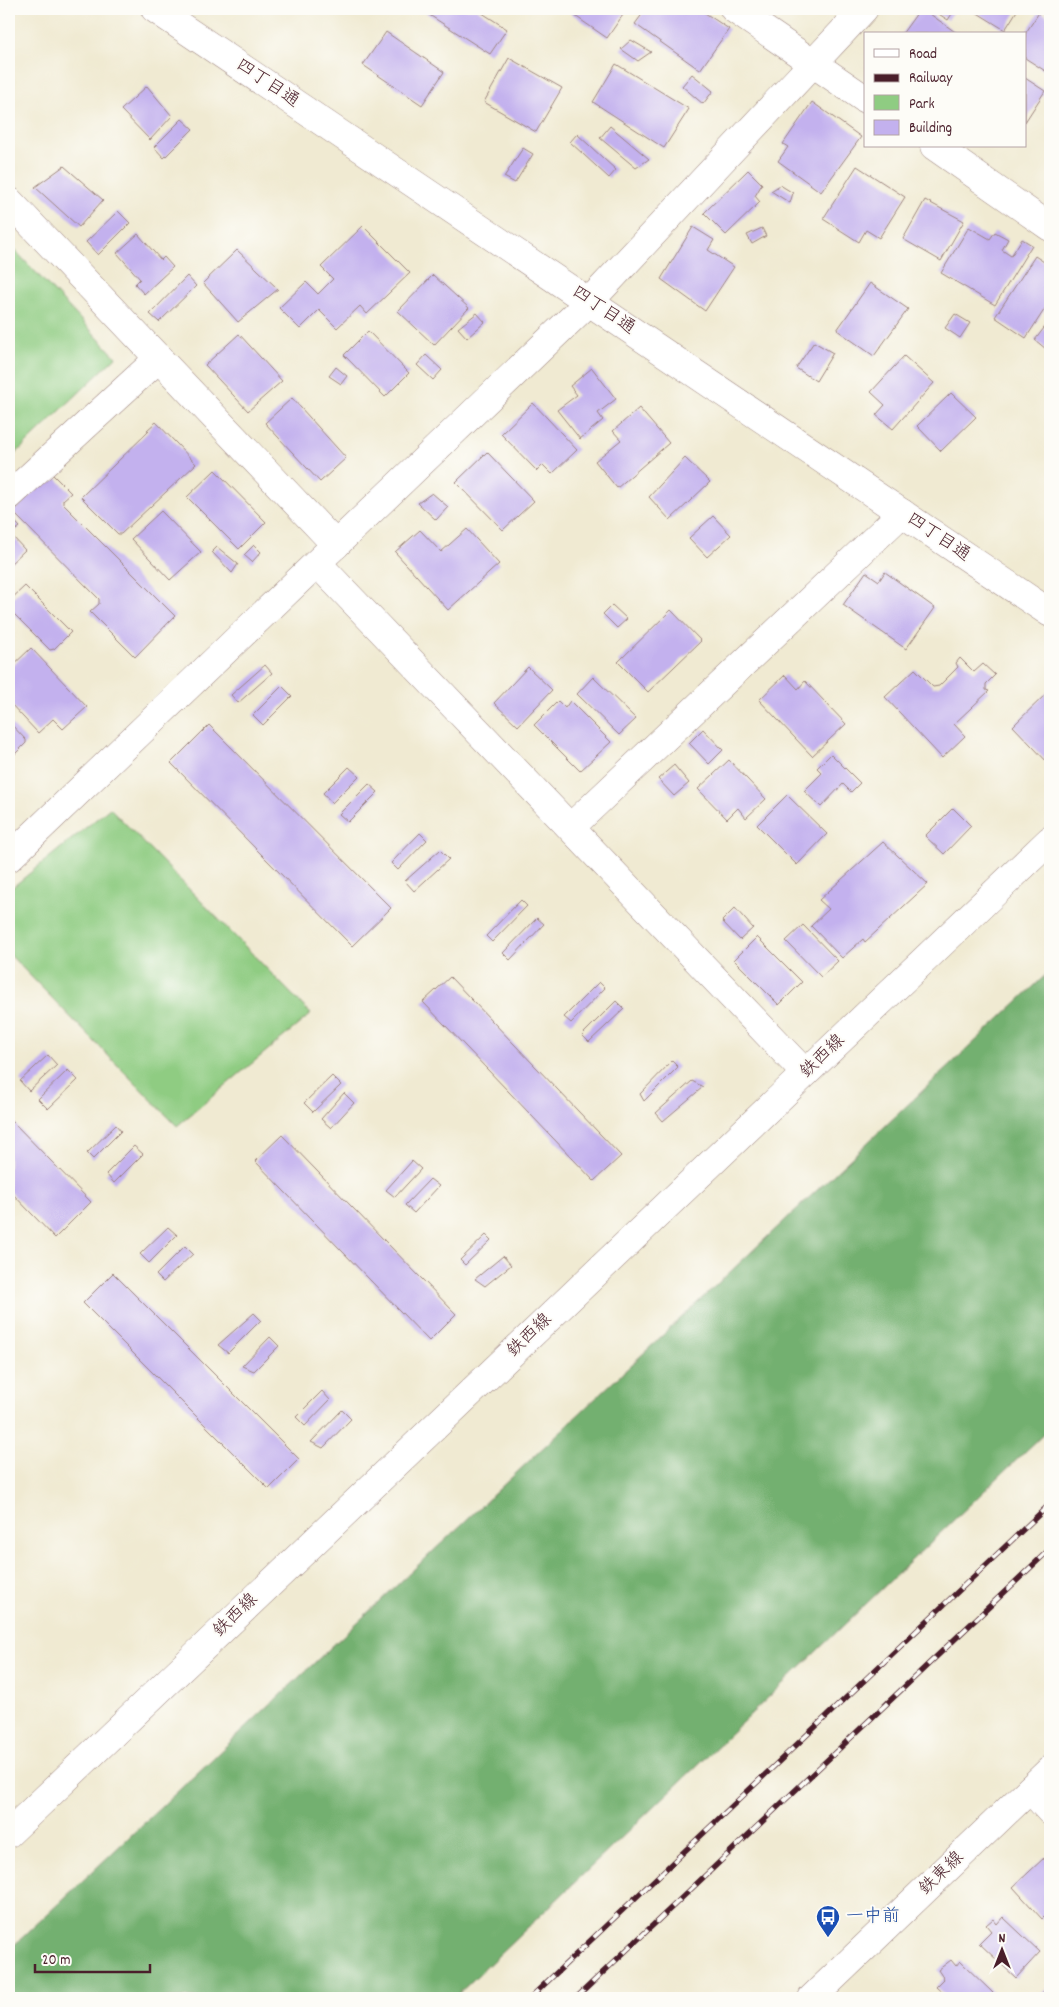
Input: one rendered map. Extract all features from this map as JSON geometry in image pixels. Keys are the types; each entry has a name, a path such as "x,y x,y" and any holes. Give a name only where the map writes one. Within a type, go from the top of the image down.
{"street":[{"name":"四丁目通","path":"155,9 1050,613"},
{"path":"734,9 864,98"},
{"path":"9,858 589,302 864,9"},
{"path":"937,148 1050,227"},
{"path":"9,201 159,358 327,554 570,827 806,1073"},
{"path":"9,496 159,358"},
{"path":"570,827 902,513"},
{"name":"鉄西線","path":"9,1833 1050,840"},
{"name":"鉄東線","path":"812,1998 1050,1770"},
{"path":"1030,1789 1050,1811"}],"green space":[{"path":"9,244 116,357 9,460"},
{"path":"110,808 311,1014 177,1126 9,954 9,890"},
{"path":"1050,971 1050,1428 454,1998 9,1998 9,1950"}],"building":[{"path":"420,9 476,9 507,29 490,54"},
{"path":"565,9 627,9 607,38"},
{"path":"646,9 699,9 729,29 700,70 635,24"},
{"path":"920,9 923,9 955,32 903,32"},
{"path":"931,9 955,9 948,20"},
{"path":"971,9 1018,9 1005,30"},
{"path":"1040,11 1050,18 1050,74 1026,59 1026,32"},
{"path":"386,32 444,72 422,105 363,65"},
{"path":"631,40 651,52 638,61 621,49"},
{"path":"509,58 562,88 536,132 484,102"},
{"path":"616,64 689,109 664,148 593,102"},
{"path":"692,74 713,91 703,104 682,86"},
{"path":"1026,79 1045,91 1026,120"},
{"path":"147,86 172,116 150,140 121,110"},
{"path":"812,102 861,137 821,192 778,161 788,147 783,144"},
{"path":"182,119 193,129 164,158 154,147"},
{"path":"610,126 649,159 636,168 600,138"},
{"path":"577,134 616,170 609,178 570,142"},
{"path":"523,148 533,154 515,183 504,177"},
{"path":"64,166 103,200 79,227 35,187"},
{"path":"857,166 905,197 879,238 866,230 859,242 823,219"},
{"path":"748,170 762,184 755,196 760,202 726,235 704,213"},
{"path":"780,185 793,193 790,203 771,191"},
{"path":"925,200 964,221 941,261 903,239"},
{"path":"118,211 130,223 98,255 86,242"},
{"path":"363,226 410,273 367,314 360,306 337,328 319,310 300,329 279,308 306,282 318,294 333,279 321,267"},
{"path":"693,227 714,240 708,250 734,267 705,311 661,279"},
{"path":"969,227 990,239 995,232 1008,239 1002,250 1011,256 1022,239 1032,245 995,305 941,273"},
{"path":"762,228 766,236 752,244 747,235"},
{"path":"138,234 161,260 164,257 173,267 144,294 135,284 140,279 117,253"},
{"path":"237,250 278,289 238,322 203,283"},
{"path":"1035,256 1050,266 1050,301 1026,338 995,317"},
{"path":"433,275 469,308 434,345 398,311"},
{"path":"187,276 196,286 159,322 150,314"},
{"path":"870,283 908,309 874,356 837,330"},
{"path":"477,313 485,322 467,338 458,328"},
{"path":"955,314 970,323 960,338 945,328"},
{"path":"1050,320 1050,344 1046,349 1035,340"},
{"path":"368,331 409,373 385,397 344,355"},
{"path":"239,334 282,381 248,411 205,365"},
{"path":"814,342 833,353 816,381 796,368"},
{"path":"426,355 442,370 433,380 417,365"},
{"path":"904,356 934,383 893,429 876,415 885,405 871,392"},
{"path":"336,367 347,376 341,384 329,376"},
{"path":"592,368 616,399 598,413 603,420 580,439 557,410 577,395 570,386"},
{"path":"951,393 976,417 941,451 917,426"},
{"path":"292,398 346,458 320,482 265,423"},
{"path":"533,403 577,450 552,474 543,465 537,471 501,434"},
{"path":"639,408 669,443 617,488 595,461 621,440 613,431"},
{"path":"156,422 196,464 121,534 118,534 81,497"},
{"path":"487,452 534,501 503,530 456,482"},
{"path":"685,458 710,482 670,520 649,497"},
{"path":"215,470 266,522 239,549 187,497"},
{"path":"52,474 71,493 63,500 63,504 175,616 135,657 90,612 99,604 99,599 13,512"},
{"path":"432,493 448,507 436,520 418,503"},
{"path":"161,511 201,552 170,580 131,539"},
{"path":"9,515 20,527 13,532 13,537 25,550 9,565"},
{"path":"713,516 731,535 707,557 689,538"},
{"path":"467,529 499,564 448,610 395,552 420,530 441,552"},
{"path":"254,545 261,552 252,562 244,555"},
{"path":"217,547 238,564 232,573 212,552"},
{"path":"866,572 879,581 885,572 935,608 906,649 843,605"},
{"path":"25,586 71,632 54,649 50,650 9,609 9,601"},
{"path":"612,605 627,619 617,628 603,614"},
{"path":"671,610 701,641 648,692 618,662"},
{"path":"31,648 87,707 63,729 53,719 38,733 9,702 9,669"},
{"path":"960,658 974,672 983,664 995,675 986,684 986,690 989,691 954,724 965,736 942,758 885,697 915,669 933,687 939,686 958,667 956,663"},
{"path":"265,665 272,673 238,703 231,695"},
{"path":"528,667 552,690 518,726 494,703"},
{"path":"785,675 798,689 805,681 846,724 812,756 759,700"},
{"path":"593,677 636,719 619,735 577,694"},
{"path":"282,686 292,696 263,725 253,715"},
{"path":"1050,692 1050,765 1013,726"},
{"path":"558,701 565,708 570,701 611,742 580,771 534,725"},
{"path":"9,722 26,740 26,743 9,760"},
{"path":"209,725 391,908 352,946 171,763"},
{"path":"703,729 723,750 709,764 689,743"},
{"path":"831,754 860,783 851,792 843,784 821,807 804,791 822,773 817,768"},
{"path":"729,760 766,799 746,818 738,808 727,819 698,789"},
{"path":"674,765 689,783 674,796 658,779"},
{"path":"349,767 359,776 332,803 323,793"},
{"path":"369,784 378,792 348,822 339,814"},
{"path":"787,795 827,834 797,865 757,825"},
{"path":"953,808 971,826 944,854 925,836"},
{"path":"420,833 427,840 398,870 391,863"},
{"path":"883,842 928,884 865,942 863,939 842,958 811,926 829,909 819,900"},
{"path":"440,850 449,859 414,891 405,881"},
{"path":"521,900 527,906 492,942 486,936"},
{"path":"735,908 753,928 740,940 722,921"},
{"path":"537,918 544,924 510,960 503,953"},
{"path":"803,925 838,961 821,977 786,941"},
{"path":"757,937 802,982 779,1005 734,960"},
{"path":"450,977 621,1156 594,1181 423,1002"},
{"path":"599,982 605,988 571,1023 564,1017"},
{"path":"616,1001 624,1009 589,1042 582,1035"},
{"path":"48,1055 57,1065 29,1091 20,1081"},
{"path":"672,1061 678,1067 644,1101 640,1094"},
{"path":"68,1070 78,1080 48,1109 38,1099"},
{"path":"332,1076 341,1085 313,1112 304,1103"},
{"path":"692,1081 703,1087 663,1121 656,1113"},
{"path":"344,1093 354,1103 331,1128 321,1119"},
{"path":"9,1118 91,1202 55,1238 9,1190"},
{"path":"116,1125 121,1131 93,1159 87,1153"},
{"path":"282,1135 456,1314 429,1341 255,1161"},
{"path":"134,1146 143,1154 114,1183 106,1174"},
{"path":"412,1161 421,1169 395,1197 386,1190"},
{"path":"430,1179 439,1186 414,1213 405,1205"},
{"path":"168,1227 177,1235 149,1263 140,1254"},
{"path":"486,1235 491,1240 465,1265 460,1260"},
{"path":"185,1246 193,1254 163,1282 156,1275"},
{"path":"503,1256 511,1265 485,1286 475,1279"},
{"path":"113,1273 299,1459 269,1489 83,1303"},
{"path":"254,1313 261,1320 228,1353 218,1345"},
{"path":"270,1337 279,1346 254,1371 242,1366"},
{"path":"322,1391 330,1400 305,1426 296,1417"},
{"path":"342,1410 351,1419 323,1448 311,1442"},
{"path":"1045,1857 1050,1863 1050,1911 1042,1919 1013,1887"},
{"path":"1003,1917 1040,1952 1016,1978 979,1943 991,1931 986,1925 993,1919 997,1924"},
{"path":"951,1960 956,1966 960,1961 993,1993 988,1998 948,1998 936,1987 944,1979 938,1970"},
{"path":"1050,1986 1050,1998 1038,1998 1038,1997"}],"railway":[{"path":"530,1998 1050,1504"},
{"path":"576,1998 1050,1549"}],"place":[{"name":"一中前","path":"828,1938"}]}
